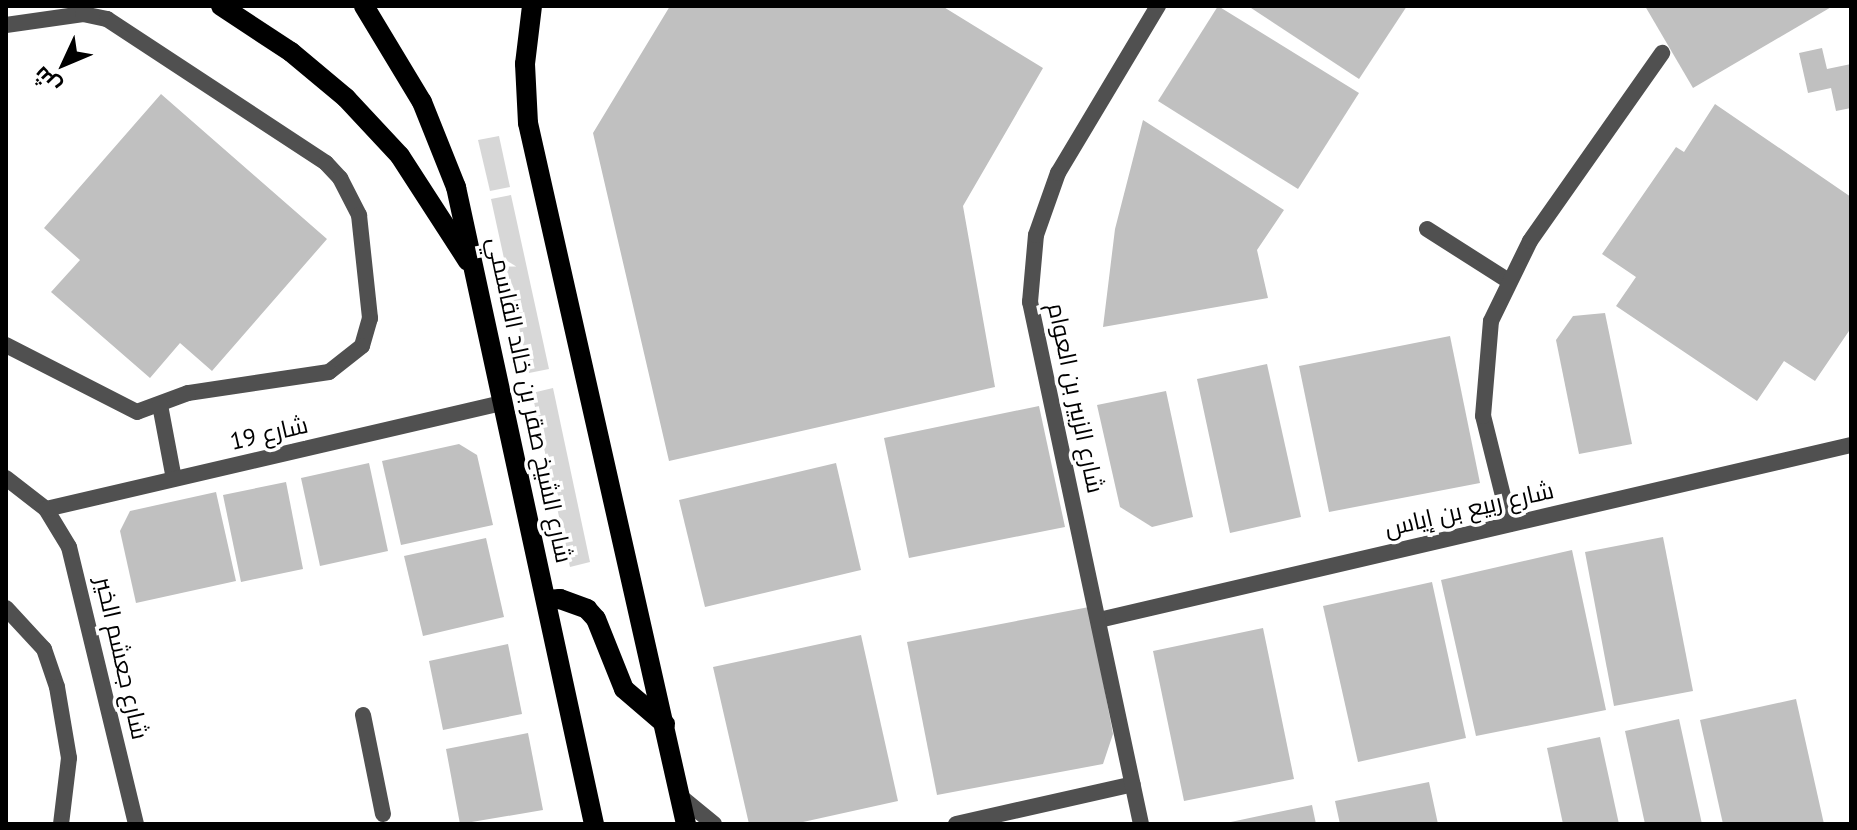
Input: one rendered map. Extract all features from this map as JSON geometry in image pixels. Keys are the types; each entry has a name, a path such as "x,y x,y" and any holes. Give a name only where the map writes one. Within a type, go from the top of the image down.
{"main road":[{"path":"221,6 291,52 376,129 422,186 477,275"},
{"name":"شارع الشيخ صقر بن خالد القاسمي","path":"364,6 401,63 441,144 477,275 594,824"},
{"path":"532,6 525,64 528,123 686,824"},
{"path":"546,600 574,602 587,609 596,619 624,689 665,724"}],"street":[{"name":"شارع الزبير بن العوام","path":"1141,824 1030,302 1036,235 1058,173 1158,6"},
{"path":"6,25 83,14 107,19 326,163 351,196 359,215 370,318 353,357 329,372 188,393 149,411 125,410 6,345"},
{"path":"1510,524 1491,464 1483,416 1491,321 1507,280 1662,53"},
{"path":"1427,229 1507,280"},
{"name":"شارع 19","path":"46,509 503,403"},
{"path":"160,405 174,479"},
{"name":"شارع ربيع بن إياس","path":"1099,620 1851,445"},
{"path":"6,478 46,509"},
{"name":"شارع جعشم الخير","path":"46,509 77,568 136,824"},
{"path":"6,608 44,649 57,687 69,758 61,824"},
{"path":"363,715 383,814"},
{"path":"956,824 1133,784"},
{"path":"681,797 714,824"}],"shaded area":[{"path":"499,136 510,187 490,191 478,140"},
{"path":"511,195 549,369 529,373 491,199"},
{"path":"553,388 590,562 570,567 532,393"}],"building":[{"path":"670,6 942,6 1043,68 963,206 995,387 669,461 593,133"},
{"path":"1218,6 1359,93 1298,189 1158,101"},
{"path":"1248,6 1407,6 1359,79"},
{"path":"1645,6 1833,6 1693,88"},
{"path":"1822,48 1827,69 1851,64 1851,108 1836,111 1831,88 1808,93 1799,53"},
{"path":"161,94 327,239 212,371 180,343 150,378 51,292 80,260 44,228"},
{"path":"1715,104 1851,197 1851,328 1815,381 1784,361 1757,401 1616,306 1636,277 1602,254 1676,147 1684,152"},
{"path":"1143,120 1284,210 1257,250 1268,298 1103,327 1115,229"},
{"path":"1605,313 1632,444 1579,454 1556,340 1573,316"},
{"path":"1450,336 1480,483 1329,512 1299,366"},
{"path":"1267,364 1301,517 1230,533 1197,379"},
{"path":"1166,391 1193,517 1152,527 1120,507 1097,405"},
{"path":"1039,406 1065,527 909,558 884,438"},
{"path":"459,444 477,455 493,525 401,545 382,461"},
{"path":"369,463 388,551 320,566 301,478"},
{"path":"836,463 861,570 705,607 679,500"},
{"path":"286,482 303,569 241,582 223,495"},
{"path":"216,492 236,581 136,603 120,531 130,511"},
{"path":"1663,537 1693,691 1614,706 1585,552"},
{"path":"486,538 504,617 423,636 404,556"},
{"path":"1572,550 1606,710 1476,736 1441,580"},
{"path":"1432,582 1466,738 1358,762 1323,606"},
{"path":"1089,607 1113,734 1103,764 937,795 907,642"},
{"path":"1263,628 1294,779 1184,801 1153,651"},
{"path":"861,635 898,801 794,824 749,824 713,667"},
{"path":"508,644 522,714 443,730 429,661"},
{"path":"1796,699 1824,824 1723,824 1700,720"},
{"path":"1679,719 1702,824 1645,824 1625,731"},
{"path":"528,733 543,810 460,824 446,749"},
{"path":"1600,737 1619,824 1563,824 1547,748"},
{"path":"1429,782 1438,824 1340,824 1335,801"},
{"path":"1312,805 1316,824 1226,824 1226,823"}]}
